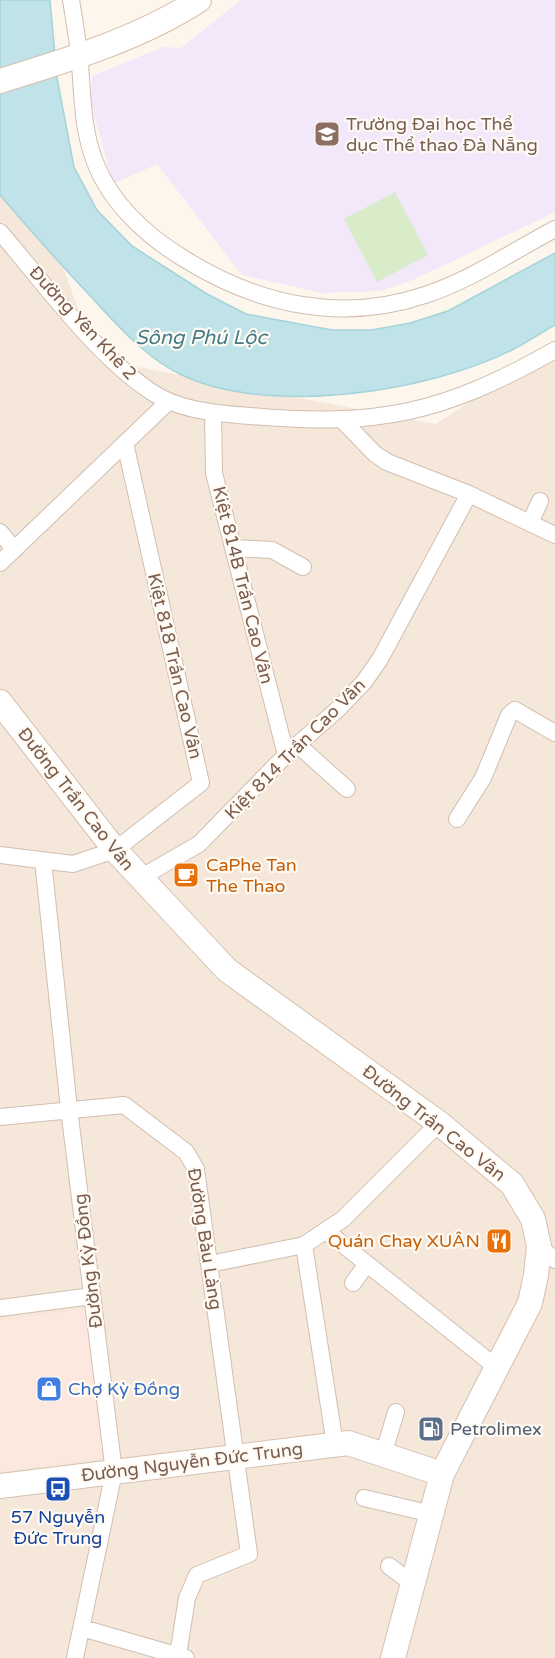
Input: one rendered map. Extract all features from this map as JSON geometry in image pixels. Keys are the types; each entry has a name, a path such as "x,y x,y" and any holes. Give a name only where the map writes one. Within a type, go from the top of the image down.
{"main road":[{"path":"0,81 69,59 153,25 199,0"},
{"name":"Đường Trần Cao Vân","path":"0,702 115,850 227,970 439,1123 512,1184 549,1251 536,1275 530,1303 442,1474 393,1658"},
{"name":"Đường Nguyễn Đức Trung","path":"0,1486 348,1443 442,1474"}],"street":[{"path":"71,0 69,59 95,163 115,199 165,247 202,270 254,294 280,302 318,308 364,308 426,295 465,278 555,229"},
{"name":"Đường Yên Khê 2","path":"0,232 105,352 136,381 168,402 213,413 343,421 388,417 455,400 498,382 555,351"},
{"path":"0,564 168,402"},
{"name":"Kiệt 814B Trần Cao Vân","path":"213,413 214,473 292,750"},
{"path":"343,421 375,454 387,462 469,494 555,535"},
{"name":"Kiệt 818 Trần Cao Vân","path":"115,850 201,783 125,443"},
{"name":"Kiệt 814 Trần Cao Vân","path":"140,878 200,844 292,750 364,682 380,659 469,494"},
{"path":"530,523 540,501"},
{"path":"0,532 14,549"},
{"path":"234,548 272,550 303,567"},
{"path":"457,819 483,778 509,715 515,710 523,712 555,733"},
{"path":"292,750 347,789"},
{"path":"0,855 73,864 115,850"},
{"name":"Đường Kỳ Đồng","path":"43,860 69,1109 114,1472 75,1658"},
{"name":"Đường Bàu Làng","path":"0,1117 124,1105 186,1152 195,1169 249,1554 196,1575 187,1598 182,1657"},
{"path":"210,1264 304,1245 343,1219 439,1123"},
{"path":"326,1231 496,1367"},
{"path":"304,1245 335,1445"},
{"path":"353,1283 367,1264"},
{"path":"0,1308 92,1296"},
{"path":"383,1455 396,1412"},
{"path":"364,1498 432,1514"},
{"path":"389,1566 413,1584"},
{"path":"82,1629 161,1654 182,1657"}],"shaded area":[{"name":"Trường Đại học Thể dục Thể thao Đà Nẵng","path":"241,0 555,0 555,212 413,280 380,291 322,293 242,275 157,164 113,184 91,103 92,76 163,47 181,48"},
{"path":"0,92 96,359 436,424 555,345 555,1658 0,1658"},
{"name":"Chợ Kỳ Đồng","path":"87,1309 106,1458 0,1471 0,1320"}],"green space":[{"path":"395,192 428,255 377,282 344,219"}],"water":[{"name":"Sông Phú Lộc","path":"0,0 50,0 57,78 74,167 97,210 132,246 207,294 246,314 332,330 372,330 410,323 448,311 555,253 555,325 512,350 477,365 394,387 349,394 260,395 220,388 184,376 171,369 124,332 0,195"}],"place":[{"name":"Trường Đại học Thể dục Thể thao Đà Nẵng","path":"327,134"},
{"name":"CaPhe Tan The Thao","path":"186,875"},
{"name":"Quán Chay XUÂN","path":"499,1241"},
{"name":"Chợ Kỳ Đồng","path":"49,1389"},
{"name":"Petrolimex","path":"431,1429"},
{"name":"57 Nguyễn Đức Trung","path":"58,1489"}]}
